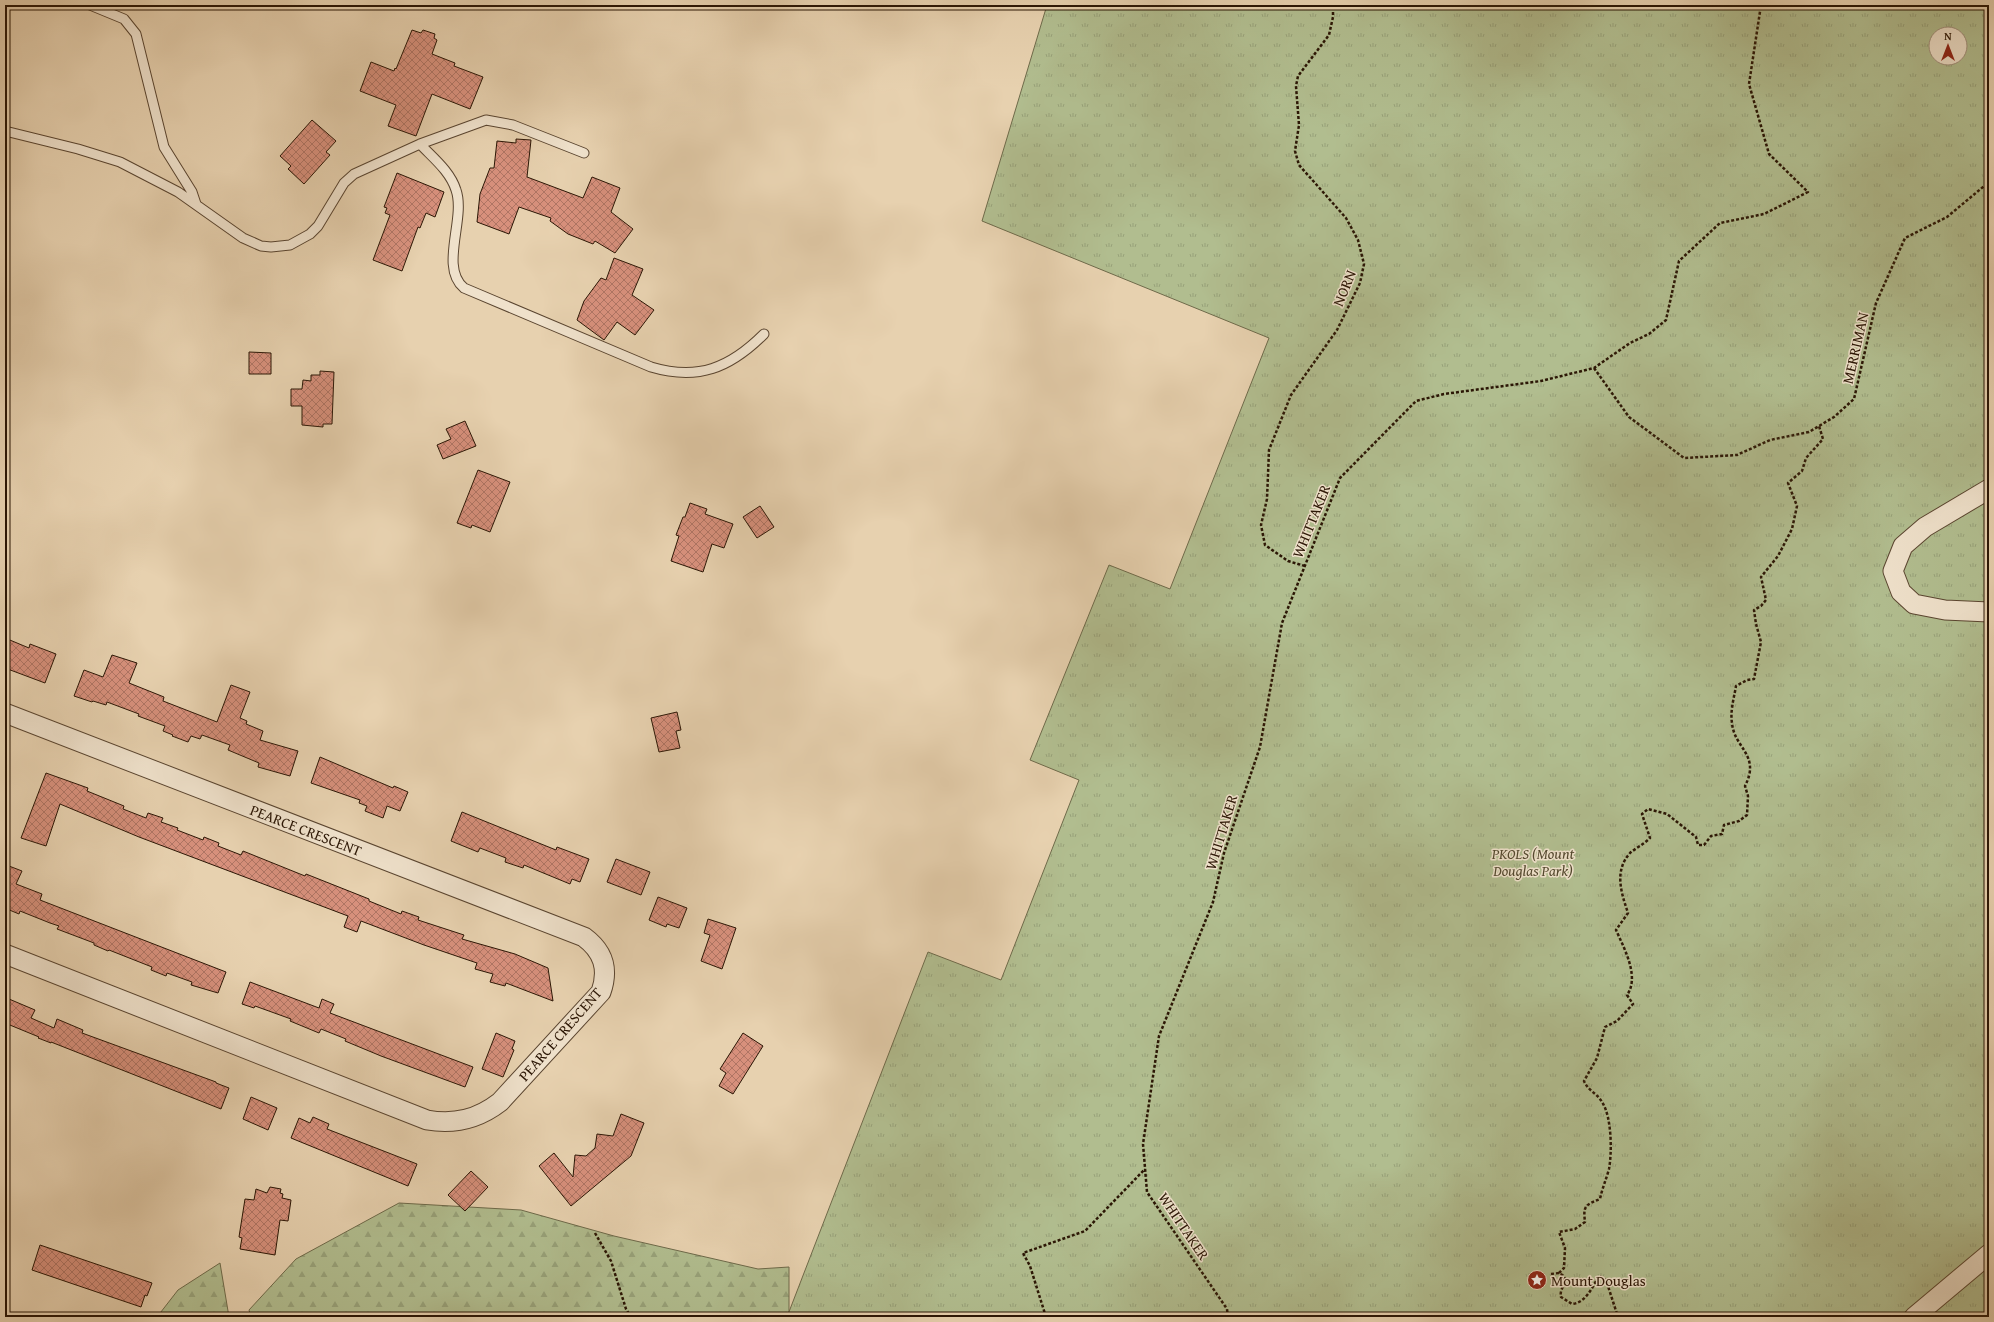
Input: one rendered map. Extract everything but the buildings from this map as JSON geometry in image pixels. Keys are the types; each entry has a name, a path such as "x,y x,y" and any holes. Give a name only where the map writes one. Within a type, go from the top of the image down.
{"street":[{"path":"1989,489 1925,527 1903,546 1893,571 1901,592 1914,604 1945,610 1989,612"},
{"name":"PEARCE CRESCENT","path":"5,713 584,937 594,945 601,955 606,974 601,992 500,1102 491,1109 470,1119 449,1122 427,1120 5,954"},
{"path":"1914,1317 1989,1254"}],"lane":[{"path":"90,5 124,19 136,34 164,147 192,192 196,204"},
{"path":"5,131 85,151 120,162 159,181 252,242 270,247 290,245 310,234 318,226 349,178 360,170 420,144 486,120 513,125 584,153"},
{"path":"420,144 448,173 456,189 460,213 452,257 456,278 464,288 651,367 674,372 700,372 727,364 749,349 764,334"}],"path":[{"name":"NORN","path":"1305,566 1288,561 1265,545 1261,525 1267,499 1269,450 1291,395 1337,330 1360,283 1364,264 1358,240 1346,218 1299,165 1295,151 1299,125 1296,86 1298,76 1329,35 1333,17 1333,5"},
{"name":"WHITTAKER","path":"1228,1317 1227,1310 1147,1192 1143,1144 1159,1036 1213,902 1224,853 1260,747 1282,624 1340,478 1416,401 1444,394 1541,381 1594,368 1630,343 1649,334 1666,320 1679,261 1720,223 1764,214 1808,192 1769,154 1749,84 1760,5"},
{"name":"MERRIMAN","path":"1594,368 1629,417 1684,458 1737,455 1770,440 1809,432 1834,417 1854,399 1876,303 1905,238 1947,217 1989,182"},
{"path":"1551,1274 1559,1273 1564,1268 1565,1248 1559,1232 1575,1229 1585,1222 1584,1211 1588,1204 1600,1199 1609,1169 1610,1126 1607,1112 1602,1102 1588,1089 1584,1081 1597,1058 1605,1027 1617,1021 1633,1004 1627,995 1631,989 1632,971 1616,930 1628,913 1619,881 1622,866 1631,853 1650,838 1642,814 1648,809 1667,814 1696,837 1698,845 1704,845 1711,836 1722,834 1724,825 1739,821 1747,815 1748,796 1745,786 1749,778 1749,758 1732,724 1736,686 1747,680 1754,679 1761,642 1754,610 1761,606 1766,600 1761,576 1778,556 1792,529 1797,506 1788,483 1802,471 1806,458 1823,439 1820,426"},
{"path":"1046,1317 1030,1266 1023,1253 1085,1231 1145,1169"},
{"path":"595,1233 611,1261 626,1310 632,1317"},
{"path":"1559,1273 1565,1278 1560,1293 1561,1297 1572,1304 1580,1302 1586,1297 1599,1276 1603,1277 1606,1280 1618,1317"}],"green space":[{"name":"PKOLS (Mount Douglas Park)","path":"1047,5 1989,5 1989,1317 787,1317 928,952 1001,980 1079,780 1030,760 1109,565 1170,589 1269,338 982,221"},
{"path":"399,1203 521,1210 614,1236 758,1269 789,1267 789,1317 251,1317 249,1310 296,1259"},
{"path":"220,1263 229,1317 157,1317 178,1290"}],"place":[{"name":"Mount Douglas","path":"1537,1280"}]}
